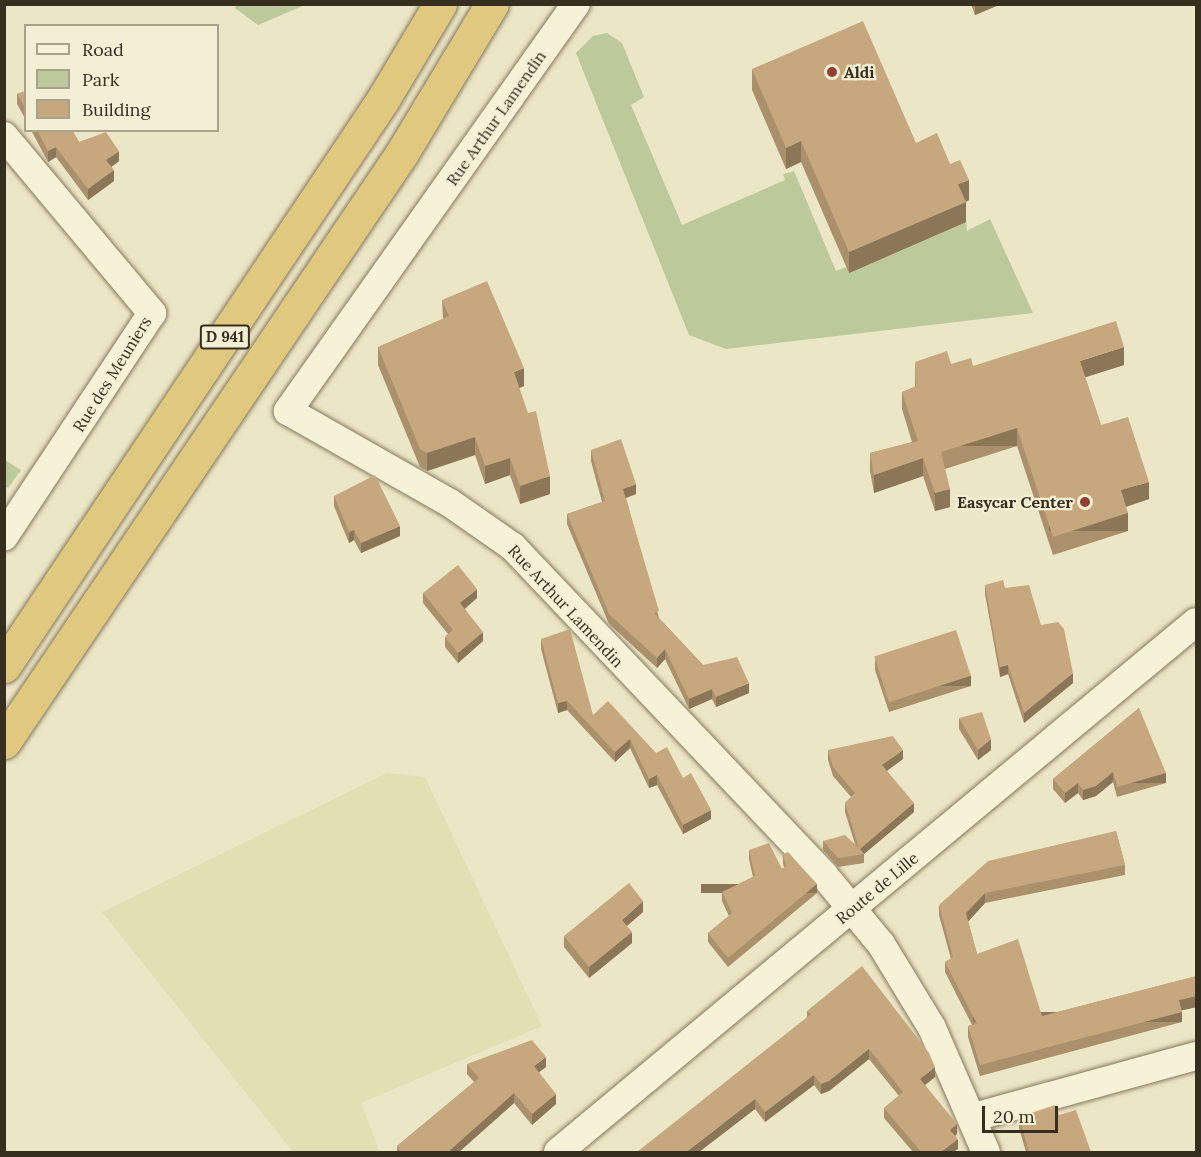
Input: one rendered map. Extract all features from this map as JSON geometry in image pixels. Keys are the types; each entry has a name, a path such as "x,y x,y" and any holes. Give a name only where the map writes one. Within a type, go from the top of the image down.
{"highway":[{"name":"D 941","path":"4,666 382,101 440,4"},
{"name":"D 941","path":"4,742 402,153 492,4"}],"street":[{"name":"Rue Arthur Lamendin","path":"576,4 288,411 450,503 513,547 852,909 881,944 932,1028 974,1117 986,1152"},
{"name":"Rue des Meuniers","path":"4,136 152,313 4,537"},
{"name":"Route de Lille","path":"558,1152 1197,622"},
{"path":"974,1117 1197,1056"}],"green space":[{"path":"237,4 305,5 258,25 235,8"},
{"path":"607,33 622,43 644,97 631,105 682,225 785,180 783,174 794,171 836,271 966,222 967,231 990,219 1033,313 726,349 689,335 576,53 593,36"},
{"path":"5,460 21,470 8,488 5,486"},
{"path":"387,773 425,777 542,1026 361,1103 380,1152 293,1152 102,912"}],"building":[{"path":"863,21 916,143 937,133 950,164 960,160 969,180 958,184 966,202 849,252 801,141 786,148 752,69"},
{"path":"24,92 24,106 17,94"},
{"path":"38,132 73,132 79,142 106,132 119,151 106,160 114,170 88,189 56,147 48,151"},
{"path":"487,281 524,368 514,372 528,413 536,411 550,476 520,486 510,458 485,466 475,437 427,453 420,449 378,347 449,316 442,300"},
{"path":"1116,321 1124,347 1080,361 1101,425 1128,417 1149,482 1121,490 1128,513 1053,537 1017,428 941,452 950,489 935,493 923,458 874,475 870,453 918,441 902,392 916,386 915,362 947,351 951,364 971,358 973,366"},
{"path":"621,439 636,484 623,489 659,611 654,613 703,665 737,657 749,683 716,697 712,689 689,699 665,649 657,658 609,614 567,514 605,501 591,450"},
{"path":"375,475 400,526 361,543 354,530 349,532 334,496"},
{"path":"458,565 477,589 460,603 483,632 458,653 445,637 453,630 423,593"},
{"path":"1003,580 1005,588 1029,585 1041,625 1058,622 1064,629 1073,673 1024,713 1008,665 1000,667 985,585"},
{"path":"570,629 593,715 608,701 656,753 667,747 683,778 691,773 711,810 683,825 657,775 649,779 630,739 615,752 567,701 558,703 541,639"},
{"path":"956,630 971,676 889,702 874,657"},
{"path":"1139,708 1166,773 1117,787 1113,772 1096,786 1083,790 1078,783 1065,793 1053,779"},
{"path":"982,712 991,739 978,750 959,718"},
{"path":"893,736 903,750 882,765 914,803 860,849 864,854 838,858 823,841 845,835 859,848 845,803 855,793 833,767 828,750"},
{"path":"1116,831 1125,865 985,893 966,913 977,954 1018,939 1042,1016 1197,976 1197,996 1179,1000 1182,1012 980,1065 968,1026 977,1024 945,962 953,957 939,905 988,861"},
{"path":"769,843 782,869 786,866 783,854 788,852 817,884 728,958 708,933 732,913 722,892 755,876 749,850"},
{"path":"629,883 643,901 622,920 632,932 589,967 564,936"},
{"path":"862,966 929,1053 935,1067 920,1079 957,1124 950,1130 958,1139 941,1152 921,1152 884,1108 903,1092 869,1049 829,1081 821,1084 814,1075 765,1112 755,1099 686,1152 637,1152 811,1014 807,1011"},
{"path":"532,1040 546,1057 534,1066 556,1094 532,1114 514,1093 448,1152 401,1152 397,1146 479,1078 467,1064"},
{"path":"1055,1105 1059,1115 1076,1110 1091,1152 1029,1152 1019,1117"}],"place":[{"name":"Aldi","path":"832,72"},
{"name":"Easycar Center","path":"1085,502"}]}
